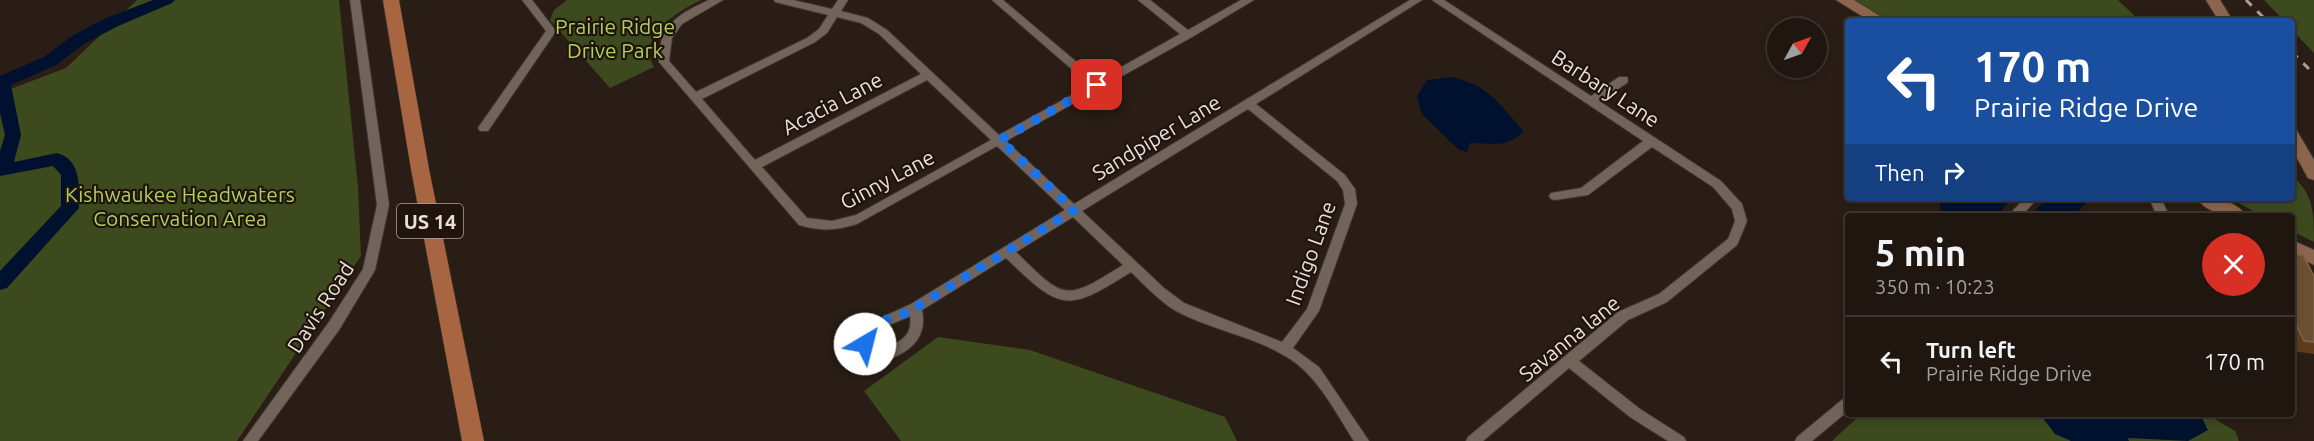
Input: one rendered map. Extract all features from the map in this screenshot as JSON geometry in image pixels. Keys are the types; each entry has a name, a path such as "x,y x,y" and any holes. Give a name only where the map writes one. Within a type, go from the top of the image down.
{"main road":[{"name":"US 14","path":"391,0 420,169 473,441"}],"street":[{"name":"Davis Road","path":"250,441 334,326 369,270 383,205 355,0"},
{"path":"484,128 551,31 527,0"},
{"name":"Ginny Lane","path":"718,0 676,23 662,48 664,62 803,222 826,228 844,225 860,218 1249,0"},
{"path":"779,0 864,20 883,32 1180,307 1284,349 1314,371 1362,441"},
{"path":"694,98 811,40 823,31 843,0"},
{"path":"997,0 1097,85"},
{"path":"1143,0 1188,35"},
{"name":"Sandpiper Lane","path":"915,308 1417,0"},
{"name":"Barbary Lane","path":"1437,0 1717,184 1738,207 1741,220"},
{"path":"1843,0 1876,18"},
{"path":"2213,0 2224,18"},
{"name":"Acacia Lane","path":"753,166 929,74"},
{"path":"1591,101 1623,80"},
{"name":"Indigo Lane","path":"1248,103 1341,178 1349,189 1351,204 1313,311 1284,349"},
{"path":"2295,140 2314,174"},
{"path":"1555,196 1584,192 1651,141"},
{"path":"2017,213 2029,201"},
{"path":"2210,201 2232,213"},
{"name":"Savanna lane","path":"1473,441 1571,362 1623,316 1663,298 1734,242 1741,220"},
{"path":"2295,248 2314,258"},
{"path":"1007,251 1047,289 1058,296 1070,298 1083,296 1132,265"},
{"path":"1571,362 1635,413 1679,441"},
{"path":"1802,441 1845,405"}],"green space":[{"name":"Kishwaukee Headwaters Conservation Area","path":"137,0 339,0 358,187 361,256 237,441 0,441 0,93 66,68"},
{"name":"Prairie Ridge Drive Park","path":"567,0 701,0 671,18 655,35 650,45 650,56 654,67 610,88 550,20 554,10"},
{"path":"1850,0 2118,0 2137,18 1883,18"},
{"path":"2264,0 2314,0 2314,53 2295,33 2295,18 2281,18"},
{"path":"2295,179 2309,197 2314,222 2314,242 2295,232 2295,213 2257,213 2235,201 2295,201"},
{"path":"938,337 1030,350 1225,417 1237,441 901,441 864,391"},
{"path":"1858,417 2211,417 2235,431 2239,441 1832,441"}],"water":[{"path":"1452,77 1475,85 1492,97 1523,131 1505,143 1470,143 1467,152 1458,149 1422,114 1417,96 1427,80"},
{"path":"1940,201 2010,201 1999,213 1941,213"},
{"path":"2044,201 2087,201 2077,213 2033,213"},
{"path":"2196,417 2202,418 2208,430 2188,441 2128,438 2129,441 2071,441 2055,434 2043,418"}],"building":[{"path":"2295,254 2303,255 2314,276 2314,342 2304,341 2295,322"}],"waterway":[{"path":"0,283 70,208 70,173 57,159 3,171 13,135 2,82 50,61 78,40 110,23 167,0"}],"railway":[{"path":"2246,0 2264,18"},
{"path":"2295,55 2314,74"}],"route":[{"path":"865,344 864,338 868,331 894,315 907,313 1074,210 1000,140 1097,85"}]}
